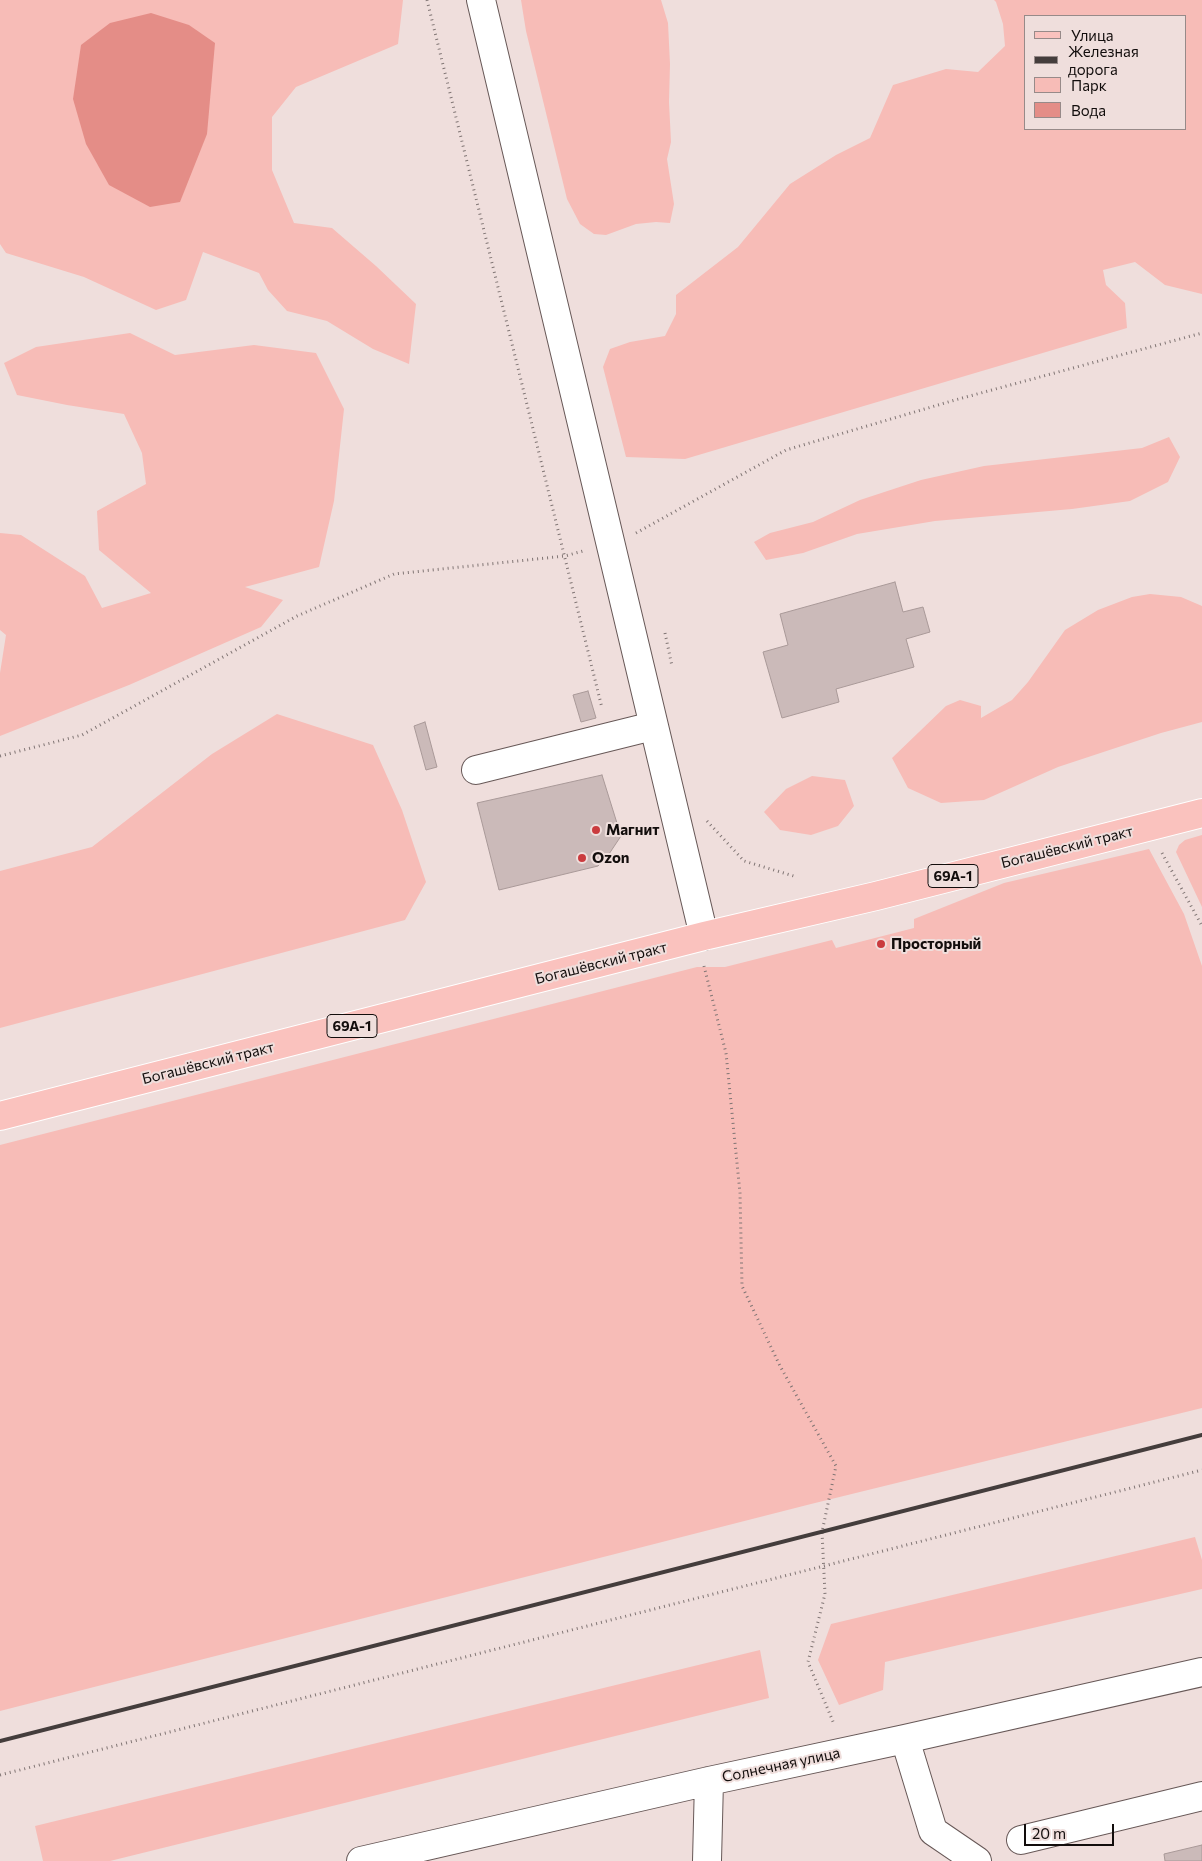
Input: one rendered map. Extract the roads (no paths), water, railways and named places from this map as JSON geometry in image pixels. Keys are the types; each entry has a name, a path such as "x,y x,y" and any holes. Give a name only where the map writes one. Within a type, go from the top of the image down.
{"main road":[{"name":"Богашёвский тракт","path":"0,1116 704,936 876,896 1202,812"}],"street":[{"path":"481,0 704,936"},
{"path":"476,770 653,726"},
{"name":"Солнечная улица","path":"361,1861 709,1781 1202,1672"},
{"path":"905,1739 933,1831 977,1861"},
{"path":"707,1861 709,1781"},
{"path":"1021,1840 1202,1796"}],"water":[{"path":"151,13 189,25 215,43 207,134 180,202 150,207 109,185 86,144 73,99 81,45 110,23"}],"railway":[{"path":"0,1741 1202,1435"}],"place":[{"name":"Магнит","path":"596,830"},
{"name":"Ozon","path":"582,858"},
{"name":"Просторный","path":"881,944"}]}
